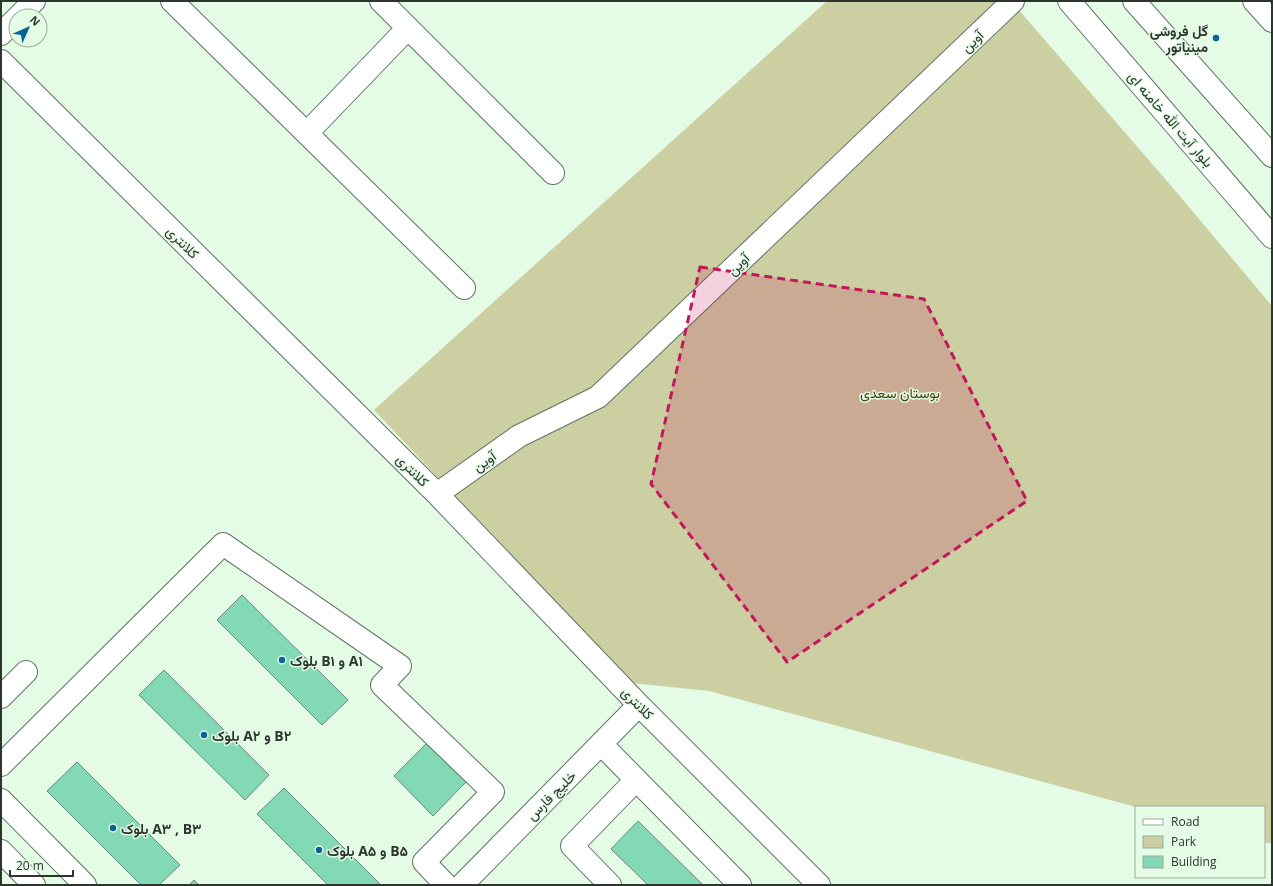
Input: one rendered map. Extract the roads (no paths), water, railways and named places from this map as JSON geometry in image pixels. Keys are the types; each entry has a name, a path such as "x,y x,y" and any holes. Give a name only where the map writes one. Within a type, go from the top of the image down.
{"street":[{"path":"172,1 464,288"},
{"path":"380,1 554,173"},
{"name":"آوین","path":"437,494 519,436 598,397 1013,1"},
{"name":"بلوار آیت الله خامنه ای","path":"1069,1 1272,237"},
{"path":"1134,1 1271,152"},
{"path":"1254,1 1272,21"},
{"path":"307,133 408,28"},
{"name":"کلانتری","path":"1,61 437,494 640,705 819,885"},
{"path":"1,765 223,544 400,666 382,685 493,792 424,862 446,885"},
{"path":"1,697 26,672"},
{"name":"خلیج فارس","path":"462,885 640,705"},
{"path":"601,744 740,885"},
{"path":"610,885 572,846 636,780"},
{"path":"1,800 86,885"},
{"path":"1,851 34,885"}],"place":[{"name":"گل فروشی مینیاتور","path":"1216,38"},
{"name":"بلوک B۱ و A۱","path":"282,660"},
{"name":"بلوک A۲ و B۲","path":"204,735"},
{"name":"بلوک A۳ , B۳","path":"113,828"},
{"name":"بلوک A۵ و B۵","path":"319,850"}],"park label":[{"name":"بوستان سعدی","path":"900,392"}]}
